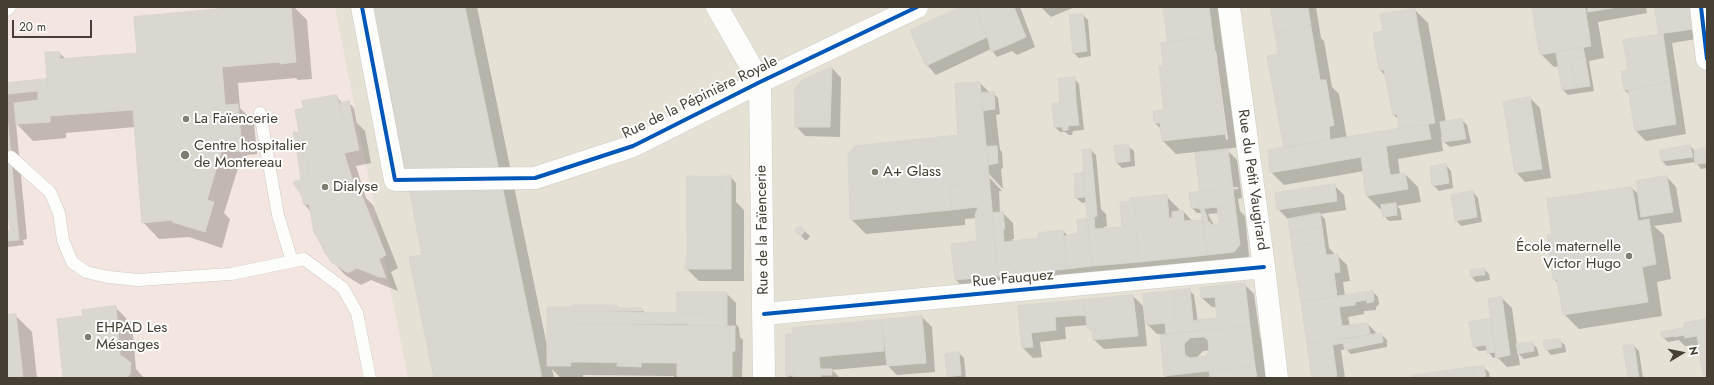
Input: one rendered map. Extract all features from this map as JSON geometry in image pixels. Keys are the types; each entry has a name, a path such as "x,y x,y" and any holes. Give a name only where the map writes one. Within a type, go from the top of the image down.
{"street":[{"name":"Rue de la Pépinière Royale","path":"362,7 395,180 535,178 633,146 760,82 917,7"},
{"path":"717,7 760,82"},
{"name":"Rue du Petit Vaugirard","path":"1229,7 1264,267 1277,378"},
{"path":"1701,7 1707,59"},
{"name":"Rue de la Faïencerie","path":"760,82 764,378"},
{"name":"Rue Fauquez","path":"764,314 1264,267"}],"lane":[{"path":"7,10 10,7"},
{"path":"260,112 278,215 292,261"},
{"path":"11,157 50,192 59,213 63,240 72,262 86,272 108,277 138,280 232,274 304,259 344,288 357,313 370,378"}],"shaded area":[{"path":"7,7 1707,7 1707,378 7,378"},
{"name":"Centre hospitalier de Montereau","path":"7,7 335,7 408,378 7,378"}],"building":[{"name":"La Faïencerie","path":"239,7 291,7 296,62 222,67 225,105 238,104 241,138 226,139 224,149 222,149 207,200 214,202 205,232 172,222 173,220 142,223 133,110 50,116 50,122 16,124 14,103 38,100 38,91 48,90 45,52 60,52 60,59 137,53 134,17"},
{"path":"360,7 465,7 542,378 434,378 409,257 422,255 390,91 377,92"},
{"path":"960,7 975,7 987,37 926,66 910,31"},
{"path":"975,7 1014,7 1026,37 1006,46 1001,34 988,39"},
{"path":"1163,7 1209,7 1213,37 1168,42"},
{"path":"1271,7 1308,7 1311,27 1275,33"},
{"path":"1532,7 1585,7 1591,46 1540,55"},
{"path":"1588,7 1618,7 1588,12"},
{"path":"1655,7 1690,7 1693,29 1659,34"},
{"path":"1415,9 1435,123 1399,129 1397,114 1393,115 1384,70 1379,70 1373,33 1383,31 1380,14"},
{"path":"1083,14 1087,51 1073,53 1069,15"},
{"path":"1311,27 1320,80 1326,80 1334,125 1329,127 1330,140 1284,148 1267,56 1278,54 1275,33"},
{"path":"1001,34 1006,46 991,52 988,39"},
{"path":"1663,34 1670,82 1624,90 1621,72 1628,70 1623,40"},
{"path":"1213,37 1226,134 1162,141 1160,123 1154,123 1153,111 1164,110 1159,66 1163,66 1161,43"},
{"path":"1583,47 1585,57 1571,59 1576,88 1562,90 1556,52"},
{"path":"1585,57 1590,86 1576,88 1571,59"},
{"path":"832,67 830,127 795,127 794,90 801,81"},
{"path":"1075,77 1076,101 1060,103 1058,79"},
{"path":"47,79 48,90 7,94 7,83"},
{"path":"980,82 989,176 977,177 977,183 950,186 951,210 850,220 848,154 855,146 958,135 955,84"},
{"path":"1670,82 1676,124 1635,131 1628,90"},
{"path":"994,92 995,109 982,111 981,93"},
{"name":"Dialyse","path":"337,95 342,119 352,117 359,150 344,153 356,191 360,191 386,255 379,259 386,278 379,277 357,268 348,273 331,262 314,232 309,204 304,205 301,194 293,183 295,181 310,178 306,157 298,158 293,132 299,132 295,110 315,106 314,99"},
{"path":"1530,97 1542,169 1515,173 1503,102"},
{"path":"314,99 315,106 304,109 302,101"},
{"path":"349,101 352,117 342,119 338,104"},
{"path":"1076,101 1079,125 1068,126 1068,130 1063,131 1062,127 1054,127 1052,104"},
{"path":"7,115 18,230 10,230 7,202"},
{"path":"1462,119 1466,139 1443,142 1440,122"},
{"path":"1428,124 1431,139 1386,146 1390,175 1405,173 1408,189 1366,196 1361,157 1270,173 1268,150"},
{"path":"241,138 242,152 224,149 226,139"},
{"path":"1129,145 1130,161 1116,163 1114,146"},
{"path":"1690,145 1693,157 1661,161 1659,151"},
{"path":"997,146 998,163 988,165 986,147"},
{"path":"1707,148 1707,163 1695,164 1694,150"},
{"path":"1091,149 1096,203 1086,204 1082,150"},
{"path":"1228,149 1233,189 1200,192 1195,153"},
{"path":"306,157 310,178 301,179 298,158"},
{"path":"1446,164 1449,183 1432,186 1430,167"},
{"path":"1083,173 1085,186 1075,187 1074,174"},
{"path":"687,176 720,177 721,196 731,196 731,269 685,269 687,254"},
{"path":"731,176 731,196 721,196 720,177"},
{"path":"989,176 998,276 955,280 951,244 977,241 975,215 978,207 951,210 950,186 977,183 977,177"},
{"path":"1667,176 1673,212 1641,217 1636,181"},
{"path":"1335,184 1337,201 1277,210 1275,193"},
{"path":"1085,186 1085,197 1075,198 1074,187"},
{"path":"1632,187 1638,221 1649,219 1656,264 1642,267 1648,302 1563,315 1557,279 1553,280 1547,235 1552,234 1547,199"},
{"path":"1233,189 1235,205 1199,209 1197,192"},
{"path":"1473,191 1477,217 1455,221 1451,195"},
{"path":"1197,192 1199,208 1191,208 1189,193"},
{"path":"1167,195 1169,218 1172,218 1172,212 1183,210 1184,221 1203,220 1207,255 1139,262 1134,198"},
{"path":"1130,198 1134,198 1139,262 1092,266 1086,204 1096,203 1097,216 1094,217 1095,229 1122,227 1120,202 1130,201"},
{"path":"1396,203 1397,215 1383,217 1381,205"},
{"path":"1235,205 1240,245 1234,252 1207,255 1202,218 1207,217 1208,222 1210,222 1211,225 1219,223 1217,207"},
{"path":"1201,209 1204,209 1207,217 1202,218"},
{"path":"1003,212 1005,229 1003,229 1004,242 1038,238 1038,233 1063,230 1067,269 998,276 992,213"},
{"path":"1320,213 1322,227 1290,233 1288,219"},
{"path":"1087,219 1092,266 1067,269 1064,236 1078,233 1077,220"},
{"path":"798,227 802,227 805,231 802,235 799,235 795,231"},
{"path":"1322,227 1324,241 1292,247 1290,233"},
{"path":"18,230 19,240 7,241 7,231"},
{"path":"1324,241 1326,255 1338,254 1340,272 1334,273 1337,296 1301,302 1292,247"},
{"path":"1484,268 1485,275 1481,275 1480,269"},
{"path":"1480,269 1481,275 1470,277 1470,270"},
{"path":"1245,283 1250,326 1201,331 1199,320 1217,318 1215,297 1201,298 1200,288"},
{"path":"1190,289 1194,331 1177,333 1173,291"},
{"path":"1173,291 1177,333 1166,334 1165,323 1146,325 1143,294"},
{"path":"1373,291 1373,302 1367,303 1366,292"},
{"path":"677,292 727,292 727,314 677,313"},
{"path":"1366,292 1366,300 1355,302 1355,305 1339,307 1342,326 1368,323 1370,334 1307,344 1301,302"},
{"path":"1133,295 1138,336 1093,340 1092,332 1087,327 1084,300"},
{"path":"1502,297 1510,355 1496,358 1488,299"},
{"path":"1084,300 1086,315 1055,317 1056,330 1031,333 1033,347 1022,348 1018,306"},
{"path":"572,305 574,305 574,311 727,314 727,326 687,326 688,324 573,324 573,362 570,363 571,366 547,366 547,307 572,307"},
{"path":"574,305 617,305 618,308 642,308 642,311 574,311"},
{"name":"EHPAD Les Mésanges","path":"116,306 120,355 131,363 130,374 127,378 63,378 57,319 83,316 82,310"},
{"path":"16,314 23,378 7,378 7,315"},
{"path":"922,316 926,363 887,366 882,320"},
{"path":"1491,319 1496,352 1487,353 1486,345 1473,347 1469,322"},
{"path":"1707,319 1707,324 1684,328 1684,323"},
{"path":"882,320 884,351 816,357 816,367 820,367 820,369 832,369 832,375 821,375 821,378 793,377 793,328"},
{"path":"1199,320 1201,331 1194,331 1193,321"},
{"path":"573,324 730,326 729,373 689,373 688,375 677,375 677,363 573,362"},
{"path":"1707,324 1707,362 1701,363 1697,336 1685,338 1684,335 1674,337 1673,330"},
{"path":"730,326 735,326 735,351 732,352 732,378 729,378"},
{"path":"1250,326 1255,366 1164,376 1160,335","holes":["1204,337 1208,340 1209,351 1206,356 1190,358 1185,355 1184,344 1190,338"]},
{"path":"1673,330 1674,336 1662,338 1661,332"},
{"path":"1382,333 1383,342 1345,350 1343,343 1338,344 1337,340"},
{"path":"786,334 793,334 793,375 786,376"},
{"path":"1560,339 1562,347 1545,350 1543,341"},
{"path":"1332,340 1337,340 1338,344 1333,345"},
{"path":"1332,340 1337,378 1312,378 1307,344"},
{"path":"1533,342 1534,351 1518,354 1516,344"},
{"path":"1634,345 1635,351 1624,353 1623,346"},
{"path":"1635,351 1639,378 1628,378 1624,353"},
{"path":"959,352 961,375 947,377 945,354"},
{"path":"816,357 819,357 820,367 816,367"},
{"path":"1707,362 1707,378 1704,378 1701,363"},
{"path":"618,363 641,363 641,367 617,366"},
{"path":"1255,366 1257,378 1210,378 1209,371"},
{"path":"1484,366 1486,378 1475,378 1473,367"},
{"path":"1473,367 1475,378 1411,378 1411,376"},
{"path":"689,373 729,373 729,378 677,378 677,375 688,375"}],"cycle path":[{"path":"362,7 395,180 535,178 633,146 760,82 917,7"},
{"path":"1701,7 1707,59"},
{"path":"764,314 1264,267"}],"place":[{"name":"La Faïencerie","path":"186,119"},
{"name":"Centre hospitalier de Montereau","path":"185,155"},
{"name":"A+ Glass","path":"875,172"},
{"name":"Dialyse","path":"325,187"},
{"name":"École maternelle Victor Hugo","path":"1629,256"},
{"name":"EHPAD Les Mésanges","path":"88,337"}]}
